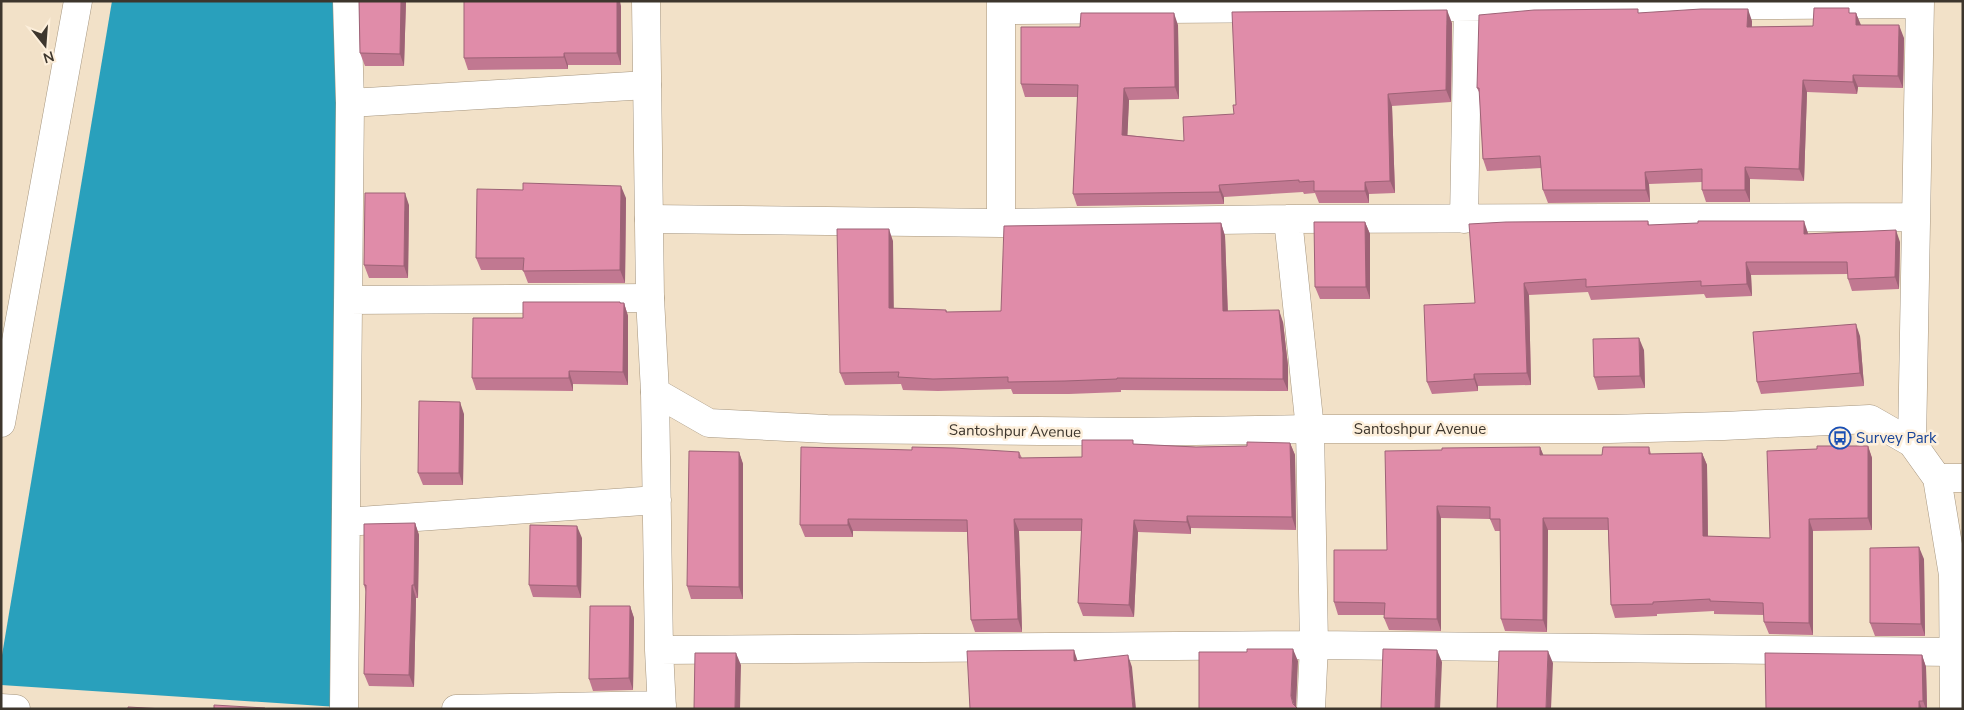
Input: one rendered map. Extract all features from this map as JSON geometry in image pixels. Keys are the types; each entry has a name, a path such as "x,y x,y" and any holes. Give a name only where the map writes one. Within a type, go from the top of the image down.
{"street":[{"path":"1,423 78,1"},
{"path":"344,709 350,103 347,1"},
{"path":"456,709 662,707 656,392 650,298 646,1"},
{"path":"1001,223 1001,6 1920,2 1912,443"},
{"path":"1464,219 1468,4"},
{"path":"350,103 647,85"},
{"path":"649,220 1001,223 1288,219 1916,218"},
{"path":"1288,219 1310,429 1314,645 1311,709"},
{"path":"348,300 650,298"},
{"name":"Santoshpur Avenue","path":"656,392 709,424 827,429 1123,432 1310,429 1609,429 1870,419 1912,443 1950,478 1956,667 1954,709"},
{"path":"346,522 657,500"},
{"path":"660,650 1314,645 1956,667"},
{"path":"1,708 16,709"}],"water":[{"path":"112,1 338,1 353,708 1,685 1,661"}],"building":[{"path":"359,1 401,1 400,54 360,53"},
{"path":"464,1 617,1 617,53 564,53 564,57 464,58"},
{"path":"1814,8 1849,8 1849,13 1856,13 1856,25 1899,25 1898,76 1853,75 1853,82 1803,80 1799,169 1745,167 1745,190 1702,190 1702,169 1645,172 1646,190 1543,190 1540,156 1483,159 1479,88 1477,88 1479,15 1534,10 1638,9 1638,13 1701,9 1748,9 1747,27 1813,26"},
{"path":"1447,10 1446,90 1388,94 1390,181 1365,182 1365,191 1314,191 1314,181 1299,182 1299,180 1219,185 1220,192 1073,194 1078,85 1021,84 1021,27 1080,27 1081,13 1174,13 1175,87 1124,88 1122,135 1184,141 1183,117 1234,114 1233,105 1236,105 1232,12"},
{"path":"523,183 621,186 620,270 523,271 524,258 476,258 477,189 523,190"},
{"path":"365,193 405,193 404,266 364,265"},
{"path":"1648,221 1648,225 1698,223 1698,221 1804,221 1804,234 1896,230 1895,277 1848,279 1847,262 1746,262 1747,284 1701,286 1701,281 1586,287 1586,279 1524,283 1527,373 1474,374 1474,379 1427,382 1424,305 1475,303 1469,224"},
{"path":"1314,222 1365,222 1366,287 1315,287"},
{"path":"1221,223 1223,311 1279,310 1283,353 1283,379 1117,378 1008,382 1008,377 933,379 898,377 899,372 840,373 837,229 889,229 889,308 946,310 946,312 1001,311 1004,226"},
{"path":"523,302 624,303 623,372 569,371 569,378 472,378 473,318 523,318"},
{"path":"1856,324 1860,373 1757,382 1753,332"},
{"path":"1639,338 1640,376 1594,377 1593,339"},
{"path":"419,401 460,402 459,473 418,473"},
{"path":"1082,440 1133,440 1133,444 1196,447 1247,446 1247,442 1290,443 1292,517 1187,516 1187,522 1134,520 1129,605 1078,603 1082,519 1014,519 1018,619 971,620 967,520 848,519 848,525 800,525 801,447 912,450 912,447 954,448 1019,452 1019,458 1082,457"},
{"path":"1817,446 1868,446 1868,518 1809,519 1809,623 1764,622 1763,603 1710,601 1710,599 1653,602 1653,604 1611,605 1608,518 1543,518 1543,620 1501,619 1500,519 1490,519 1490,507 1437,506 1437,619 1384,618 1385,603 1334,602 1334,550 1387,550 1385,451 1442,450 1442,448 1540,447 1540,455 1602,455 1603,447 1649,447 1649,454 1702,453 1703,536 1770,538 1767,451 1817,449"},
{"path":"689,451 739,452 739,587 687,586"},
{"path":"415,523 409,675 364,674 366,585 364,585 364,524"},
{"path":"530,525 577,526 577,586 529,585"},
{"path":"1919,547 1921,624 1870,623 1870,548"},
{"path":"590,606 630,606 629,678 589,679"},
{"path":"1247,649 1293,649 1291,696 1293,704 1298,709 1199,709 1199,652 1247,652"},
{"path":"1383,649 1437,650 1435,709 1381,709"},
{"path":"1074,650 1074,661 1128,655 1133,709 970,709 967,651"},
{"path":"1499,651 1548,651 1546,709 1497,709"},
{"path":"695,653 736,653 735,709 694,709"},
{"path":"1765,653 1922,655 1923,701 1919,701 1919,709 1766,709"},
{"path":"214,705 265,708 265,709 214,709"},
{"path":"128,707 164,709 128,709"}],"place":[{"name":"Survey Park","path":"1840,438"}]}
